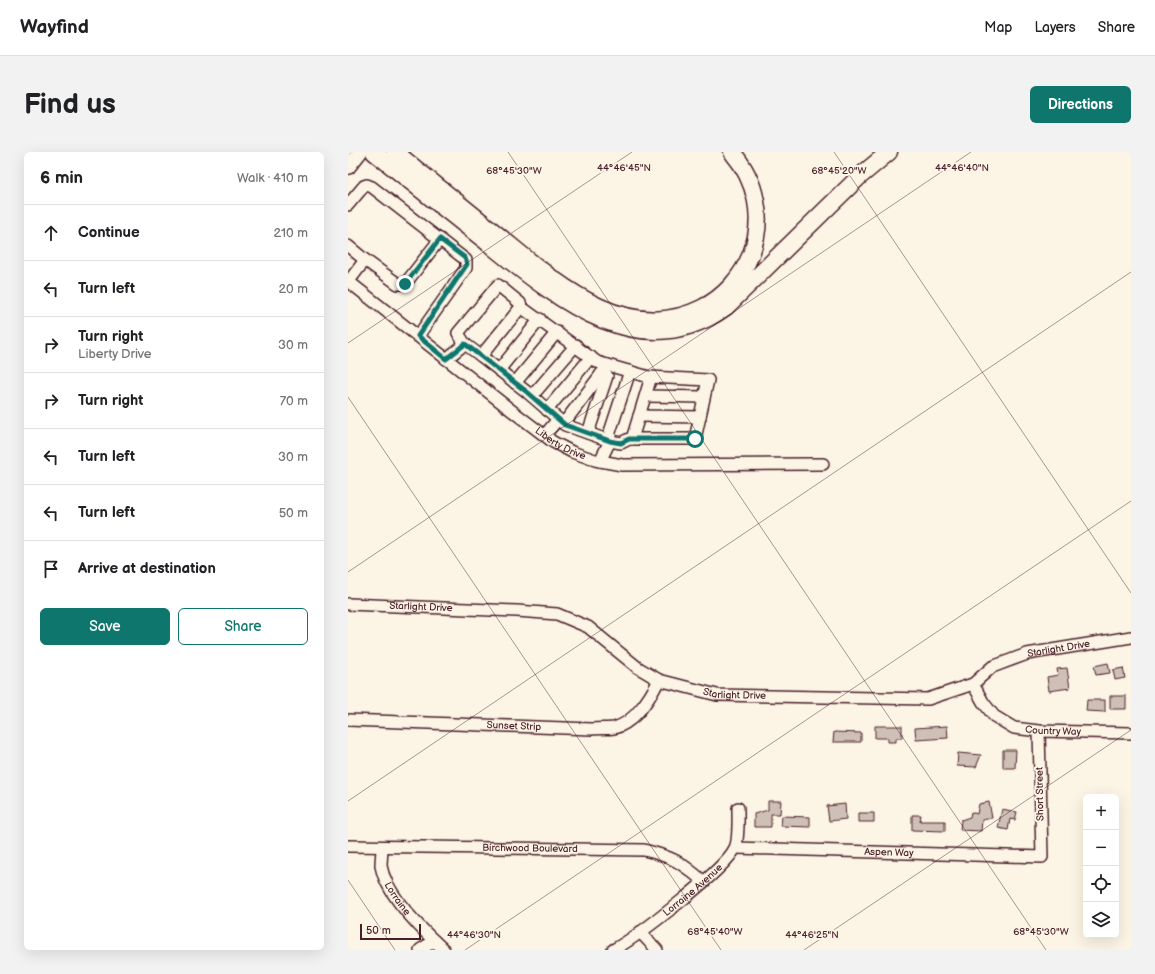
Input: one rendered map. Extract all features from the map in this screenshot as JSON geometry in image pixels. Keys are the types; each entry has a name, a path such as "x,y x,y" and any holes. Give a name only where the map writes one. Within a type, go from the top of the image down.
{"highway":[{"path":"374,152 531,278 562,300 586,314 611,323 655,330 692,325 706,319 726,307 859,176 889,152"},
{"path":"395,152 572,293 586,301 614,312 634,317 655,319 685,315 710,304 732,286 749,260 756,234 757,205 750,180 732,152"}],"main road":[{"path":"348,167 360,152"}],"street":[{"path":"348,205 361,189 368,185 465,258 467,264 418,336"},
{"path":"348,246 365,260 401,285 405,284 440,239"},
{"path":"348,281 365,260"},
{"name":"Liberty Drive","path":"348,281 544,435 572,452 600,461 622,465 823,464"},
{"path":"498,285 520,303 521,307 540,319 597,362 652,377 708,380 695,439 632,439 621,443 610,441 588,433 561,421 532,396 465,344 458,333 498,285"},
{"path":"481,356 521,307"},
{"path":"499,370 540,319"},
{"path":"515,383 557,332"},
{"path":"446,359 465,344"},
{"path":"532,396 576,345"},
{"path":"548,410 591,357"},
{"path":"544,435 561,421 608,365"},
{"path":"600,461 610,441 610,432 630,370"},
{"path":"588,433 607,376 601,374"},
{"path":"632,439 652,377"},
{"path":"646,396 704,397"},
{"path":"639,416 700,417"},
{"name":"Starlight Drive","path":"348,604 557,614 588,627 637,667 658,680 716,695 928,699 973,684 992,668 1027,654 1131,637"},
{"name":"Sunset Strip","path":"348,720 592,729 615,728 638,713 650,696 658,680"},
{"name":"Country Way","path":"973,684 983,702 994,716 1014,728 1039,731 1131,733"},
{"name":"Short Street","path":"1039,731 1042,857"},
{"path":"736,848 738,808"},
{"name":"Birchwood Boulevard","path":"348,846 644,850 670,857 688,868 704,882"},
{"name":"Lorraine","path":"382,847 381,866 388,884 400,904 434,941"},
{"name":"Aspen Way","path":"736,848 1042,857"},
{"name":"Lorraine Avenue","path":"613,950 640,932 704,882 736,848"},
{"path":"640,932 656,950"},
{"path":"420,950 434,941 444,950"}],"building":[{"path":"1108,663 1110,673 1096,675 1094,666"},
{"path":"1067,668 1070,688 1049,691 1047,677 1058,675 1057,669"},
{"path":"1123,668 1125,678 1115,680 1113,670"},
{"path":"1110,696 1126,696 1126,709 1110,709"},
{"path":"1087,700 1105,700 1105,712 1086,711"},
{"path":"875,726 902,726 902,738 896,738 896,742 888,742 888,738 875,738"},
{"path":"947,726 948,738 916,740 915,728"},
{"path":"834,732 861,733 861,742 833,742"},
{"path":"1003,750 1016,750 1015,768 1003,768"},
{"path":"958,753 981,755 976,767 957,766"},
{"path":"768,801 781,801 780,814 771,814 771,827 754,827 754,814 768,810"},
{"path":"989,802 992,818 982,820 981,831 960,830 961,820 970,817 971,812 977,814 979,804"},
{"path":"845,804 846,819 829,821 827,806"},
{"path":"1002,809 1017,812 1015,820 1010,819 1008,830 998,828"},
{"path":"858,813 874,813 874,822 858,822"},
{"path":"912,815 921,815 920,821 945,821 945,831 912,830"},
{"path":"782,816 810,817 810,827 781,826"}],"route":[{"path":"405,284 440,239 465,258 467,264 466,268 418,336 446,359 465,344 527,392 565,425 610,441 621,443 629,439 695,439"}]}
